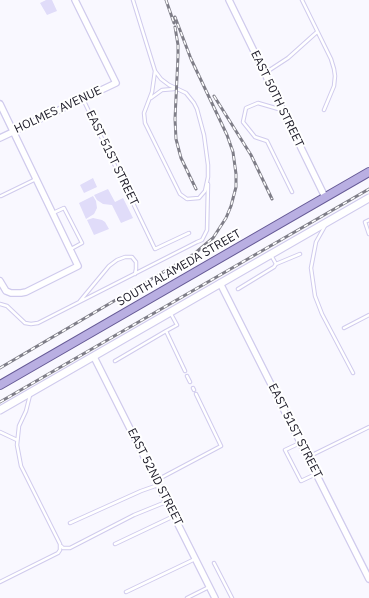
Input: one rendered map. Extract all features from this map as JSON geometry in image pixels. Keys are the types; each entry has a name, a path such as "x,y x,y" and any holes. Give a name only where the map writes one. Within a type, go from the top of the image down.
{"main road":[{"name":"SOUTH ALAMEDA STREET","path":"0,385 369,172"}],"street":[{"name":"HOLMES AVENUE","path":"0,138 116,83 75,0"},
{"name":"EAST 50TH STREET","path":"229,0 325,197"},
{"path":"0,104 78,266 26,292 21,293 11,293 6,291 0,281"},
{"path":"0,410 369,198"},
{"name":"EAST 51ST STREET","path":"220,283 369,579"},
{"name":"EAST 52ND STREET","path":"94,357 215,598"}],"lane":[{"path":"133,0 155,71 154,86 144,113 145,123 180,194 187,199 199,198 205,191 208,177"},
{"path":"302,0 331,59 335,76 332,92 324,110"},
{"path":"265,74 288,58 317,32"},
{"path":"0,304 7,306 25,323 31,324 52,317 202,240 207,230 208,165 206,146 197,110 186,93 177,89 161,78 155,71"},
{"path":"149,100 162,90 177,89"},
{"name":"EAST 51ST STREET","path":"83,99 155,250 189,233"},
{"path":"282,110 258,103 246,108 243,122 256,137 267,141 292,192"},
{"path":"1,196 36,179"},
{"path":"53,213 64,208 82,243 70,249"},
{"path":"369,220 365,222 369,234"},
{"path":"327,222 316,242 311,268 315,296 322,314 354,373"},
{"path":"271,254 276,264"},
{"path":"238,290 276,264 300,254"},
{"path":"79,303 109,266 116,260 125,257 132,258 136,262 134,274"},
{"path":"115,361 177,325 171,312"},
{"path":"344,328 369,315"},
{"path":"166,331 185,371"},
{"path":"187,376 190,382"},
{"path":"0,582 58,553 60,550 60,546 22,466 17,445 19,426 30,398 30,392"},
{"path":"70,523 157,482 221,446 196,394"},
{"path":"308,457 369,427"},
{"path":"0,432 17,440"},
{"path":"300,442 285,450 301,481 316,474"},
{"path":"60,546 63,548 70,548 134,515 167,502"},
{"path":"115,544 174,516"},
{"path":"126,592 196,559"},
{"path":"214,563 232,598"},
{"path":"187,598 210,587"}],"shaded area":[{"path":"46,0 52,0 57,11 47,15 40,3"},
{"path":"93,178 97,187 84,193 80,185"},
{"path":"108,189 115,202 123,198 133,218 121,223 112,205 103,204 97,200 94,195"},
{"path":"93,196 96,201 97,208 94,214 86,219 79,203"},
{"path":"93,218 105,222 109,229 94,235 87,220"}],"railway":[{"path":"166,0 174,23"},
{"path":"0,368 194,254 213,238 226,218 236,187 233,152 227,135 191,59 175,17"},
{"path":"175,27 178,45 175,119 176,139 181,158 196,189"},
{"path":"214,96 251,155 272,199"},
{"path":"0,402 369,189"}]}
